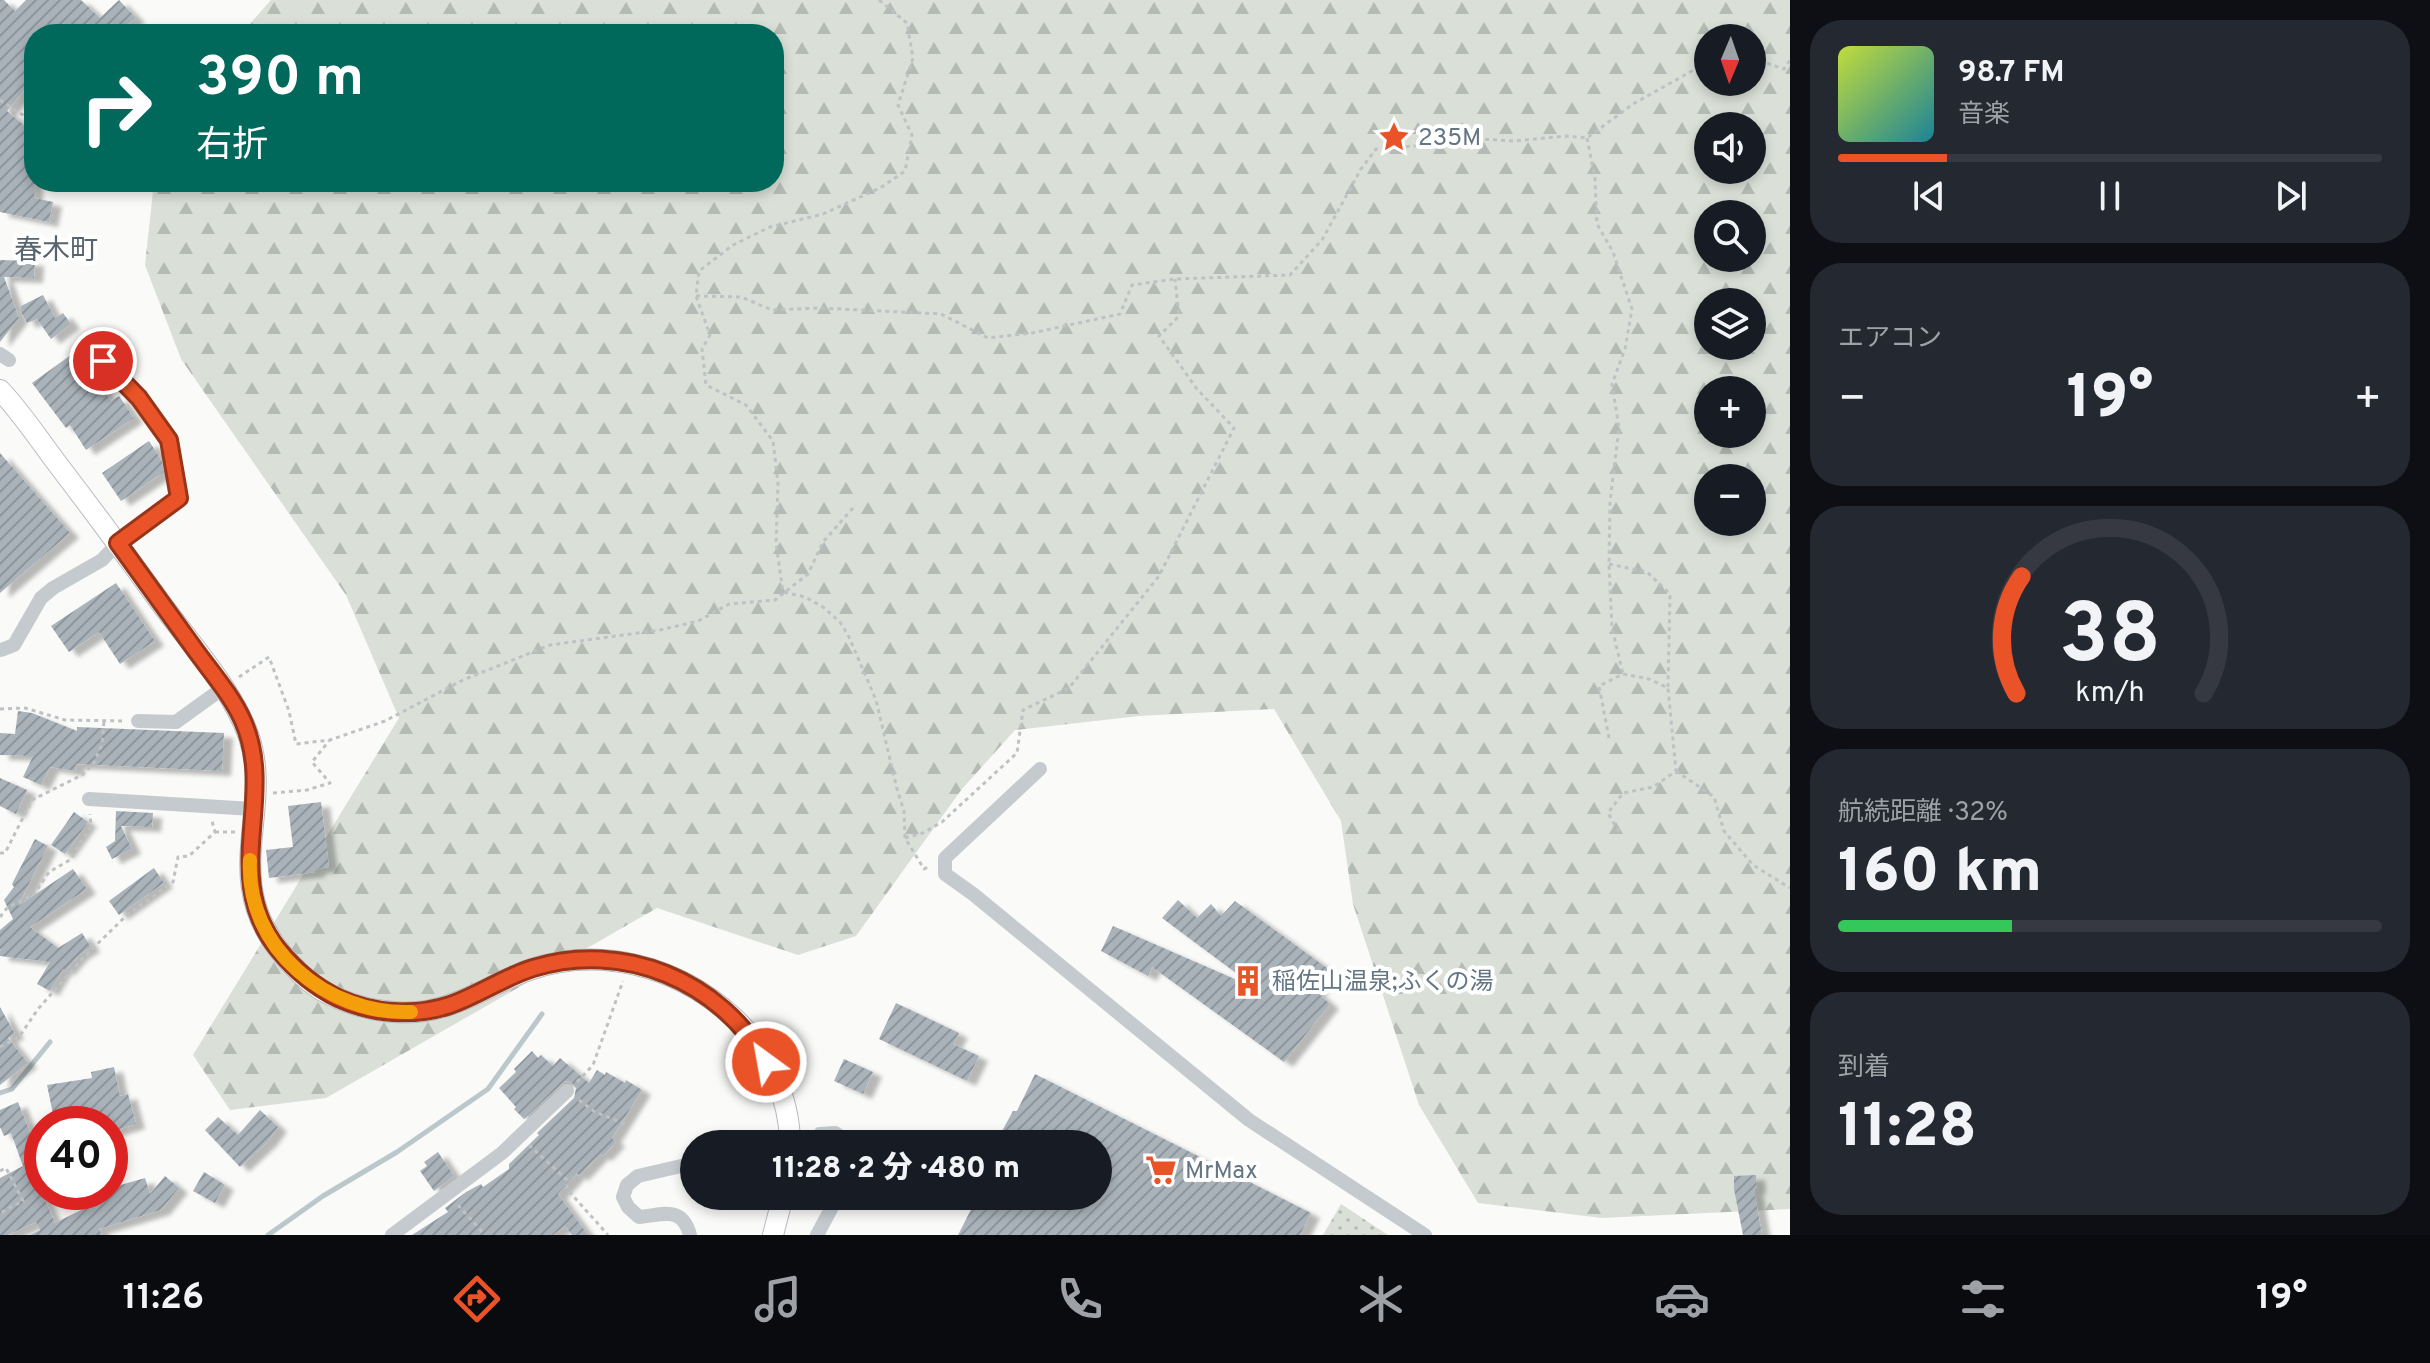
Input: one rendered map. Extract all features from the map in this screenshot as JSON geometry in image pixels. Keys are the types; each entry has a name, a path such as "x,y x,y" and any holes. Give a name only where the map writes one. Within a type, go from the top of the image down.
{"street":[{"path":"1,650 14,645 41,598 102,560 118,543 179,498 169,440 139,398 85,342"},
{"path":"0,390 118,543 243,720 255,775 249,874 258,913 272,941 293,968 320,989 347,1002 386,1012 421,1011 452,1004 519,974 550,964 587,959 628,962 679,979 720,1005 744,1028 766,1062 785,1103 788,1130"},
{"path":"138,721 176,722 223,688"},
{"path":"1040,769 945,858 945,874 1249,1120 1425,1235"},
{"path":"89,799 207,806 253,802"},
{"path":"392,1235 449,1195 521,1137 567,1091"},
{"path":"680,1166 638,1176 627,1185 623,1197 639,1217 666,1213 679,1216 686,1223 690,1235"},
{"path":"773,1235 779,1210"},
{"path":"817,1235 830,1210"}],"path":[{"path":"783,592 776,543 778,483 773,441 746,405 706,385 702,349 710,335 696,296 699,271 733,245 770,227 823,214 880,188 905,171 912,135 898,105 913,58 907,23 879,0"},
{"path":"1766,63 1784,69 1790,60"},
{"path":"696,296 741,297 772,310 820,308 941,314 988,338 1032,333 1120,314 1132,285 1175,279 1290,275 1322,240 1361,169 1376,149 1465,138 1514,141 1567,136 1587,138 1633,104 1694,70"},
{"path":"0,100 24,116"},
{"path":"1587,138 1595,179 1597,224 1613,252 1632,309 1625,349 1612,384 1619,428 1610,502 1609,564 1612,628 1623,674"},
{"path":"905,838 923,833 942,822 1017,753 1023,710 1069,688 1159,576 1234,428 1197,389 1159,336 1179,316 1175,279"},
{"path":"223,688 269,657 289,711 296,744 330,740 385,721 463,680 550,645 660,630 698,621 729,604 775,600 808,574 823,542 853,508"},
{"path":"1609,564 1647,572 1670,594 1668,688 1676,771"},
{"path":"783,592 805,597 823,607 840,622 849,637 876,700 904,811 905,838 924,869"},
{"path":"1609,738 1599,686 1623,674 1649,679 1668,688"},
{"path":"0,709 25,708 65,720 138,721"},
{"path":"0,853 5,853 32,800 82,775 94,763 102,744 104,721"},
{"path":"253,802 330,783 312,762 330,740"},
{"path":"1619,832 1608,813 1623,793 1653,787 1676,771"},
{"path":"1676,771 1714,797 1724,831 1753,865 1790,888"},
{"path":"0,917 7,908 34,894 49,872 70,860 91,826 89,799"},
{"path":"0,1047 19,1037 38,1009 83,958 127,915 173,882 178,857 189,856 215,832 207,806"},
{"path":"628,962 623,985 593,1065 567,1091 595,1112 630,1126"},
{"path":"521,1137 567,1180 567,1189 608,1235"},
{"path":"0,1171 6,1168 23,1201 0,1213"},
{"path":"449,1195 485,1235"}],"green space":[{"path":"271,0 1790,0 1790,1209 1602,1218 1478,1203 1419,1105 1353,904 1341,821 1274,709 1139,716 1015,730 962,789 856,936 798,955 657,908 326,1098 230,1110 193,1055 399,718 346,595 181,359 145,265 153,192 784,192 784,24 250,24"},
{"path":"1341,1204 1388,1235 1323,1235"}],"building":[{"path":"0,0 15,11 26,0 81,0 100,18 119,0 136,18 128,24 24,24 24,90 7,111 24,125 24,192 34,192 34,198 53,202 49,222 0,212"},
{"path":"0,260 35,261 34,278 4,277 19,318 0,342"},
{"path":"43,295 55,318 63,313 71,324 51,339 37,319 27,323 21,312 21,306"},
{"path":"75,352 111,401 119,396 134,418 86,450 70,425 66,428 32,383"},
{"path":"149,441 162,461 164,472 121,501 102,473"},
{"path":"0,453 70,533 0,593"},
{"path":"116,583 155,641 120,664 99,632 69,652 51,626"},
{"path":"18,711 32,713 77,731 77,727 224,733 222,771 76,764 75,771 50,767 41,785 23,777 33,756 0,755 0,733 15,734"},
{"path":"0,778 27,790 16,814 0,806"},
{"path":"321,802 329,867 316,869 316,872 269,878 266,850 293,847 288,806"},
{"path":"116,811 153,813 152,827 121,826 132,849 112,859 106,847 115,841"},
{"path":"74,812 88,822 65,854 51,845"},
{"path":"35,839 48,846 18,906 73,869 87,889 30,927 58,948 82,933 91,947 65,971 63,969 50,991 37,984 50,962 0,956 0,930 13,919 4,900 14,887 12,884"},
{"path":"154,868 164,883 119,915 109,901"},
{"name":"稲佐山温泉;ふくの湯","path":"1178,900 1197,918 1211,904 1221,916 1235,901 1331,971 1316,991 1330,1004 1284,1062 1152,967 1148,976 1101,951 1113,926 1237,980 1240,976 1162,918"},
{"path":"896,1003 959,1033 953,1044 979,1056 967,1081 879,1039"},
{"path":"0,1007 15,1034 8,1038 28,1063 0,1085"},
{"path":"532,1051 553,1066 560,1058 589,1083 597,1070 625,1083 626,1080 642,1090 612,1138 616,1142 579,1176 577,1173 558,1194 588,1235 572,1235 565,1226 553,1235 412,1235 448,1212 445,1208 466,1192 481,1184 483,1187 509,1169 509,1164 539,1135 537,1133 574,1098 576,1088 565,1081 524,1119 514,1109 516,1107 499,1088"},
{"path":"844,1059 873,1072 863,1094 834,1081"},
{"path":"114,1067 120,1096 128,1094 136,1124 128,1126 128,1106 51,1106 47,1085 92,1078 91,1072"},
{"name":"MrMax","path":"1035,1074 1311,1213 1300,1235 958,1235 971,1210 1112,1210 1112,1130 1003,1130 1013,1111 1017,1111"},
{"path":"18,1102 24,1117 24,1210 49,1210 55,1223 81,1210 128,1210 128,1183 145,1178 150,1194 165,1176 179,1188 161,1210 99,1229 102,1235 30,1235 40,1230 36,1222 8,1235 0,1235 0,1178 23,1166 11,1133 4,1136 0,1127 0,1110"},
{"path":"260,1110 278,1127 240,1167 205,1130 218,1117 238,1135"},
{"path":"438,1152 454,1176 434,1191 420,1171 427,1166 424,1162"},
{"path":"204,1172 225,1185 215,1203 193,1191"},
{"path":"1756,1175 1757,1189 1754,1189 1762,1235 1743,1235 1734,1176"}],"waterway":[{"path":"268,1235 488,1089 542,1014"},
{"path":"0,1093 12,1089 50,1042"}],"slow traffic":[{"path":"250,860 249,874 258,913 272,941 293,968 320,989 347,1002 372,1010 411,1012"}],"place":[{"name":"235M","path":"1394,137"},
{"name":"稲佐山温泉;ふくの湯","path":"1248,981"},
{"name":"MrMax","path":"1161,1170"}],"district":[{"name":"春木町","path":"56,249"}],"route":[{"path":"103,361 139,398 169,440 179,498 118,543 243,720 255,775 249,874 254,902 272,941 293,968 320,989 347,1002 372,1010 402,1012 436,1009 452,1004 519,974 550,964 587,959 628,962 679,979 720,1005 744,1028 766,1062"}]}
